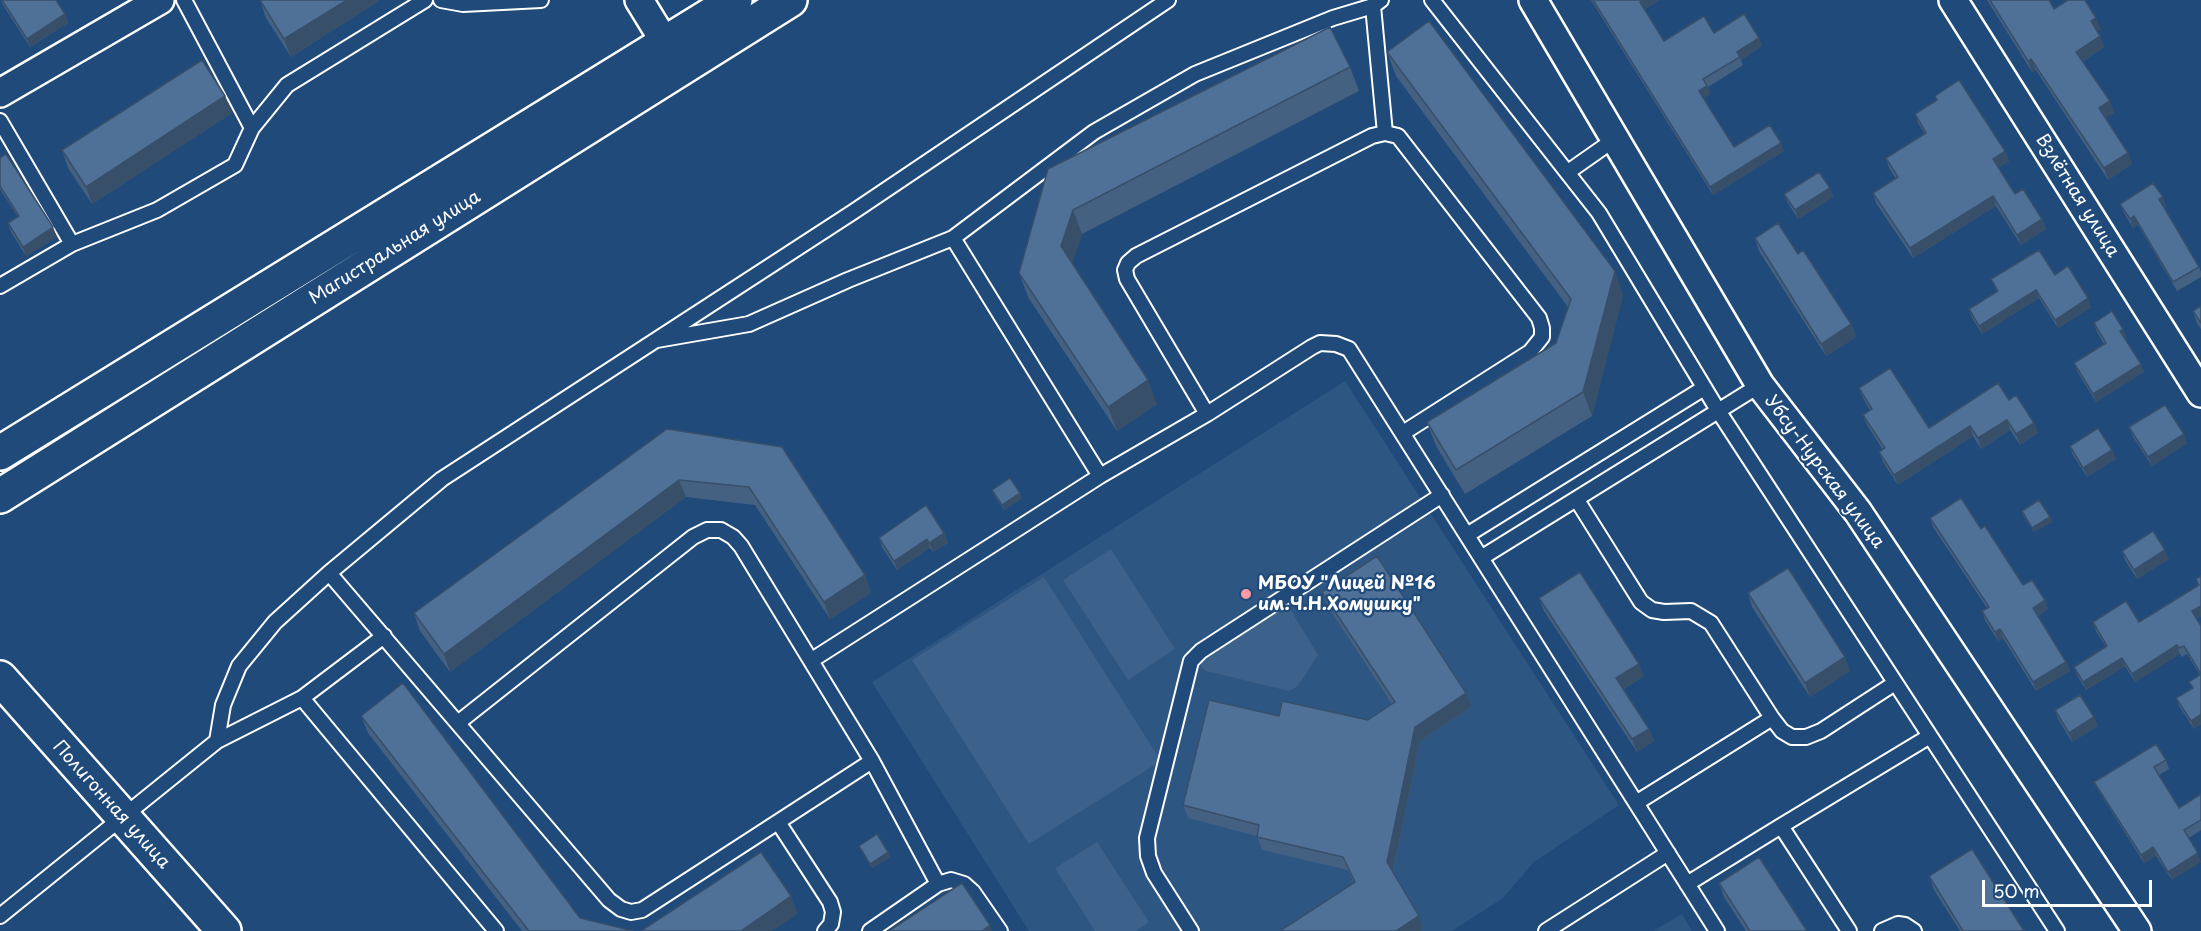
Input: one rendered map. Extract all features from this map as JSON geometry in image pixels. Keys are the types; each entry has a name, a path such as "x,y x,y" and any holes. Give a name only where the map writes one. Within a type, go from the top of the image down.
{"main road":[{"name":"Магистральная улица","path":"0,453 735,0"},
{"name":"Магистральная улица","path":"0,496 790,0"},
{"name":"Полигонная улица","path":"0,678 224,931"}],"street":[{"path":"0,93 160,0"},
{"path":"639,0 666,44"},
{"name":"Убсу-Нурская улица","path":"1533,0 1760,385 1858,512 2137,931"},
{"name":"Взлётная улица","path":"1953,0 2201,393"}],"lane":[{"path":"184,0 252,128"},
{"path":"0,286 72,244 157,210 235,165 252,128 287,85 425,0"},
{"path":"441,0 463,4 541,0"},
{"path":"217,741 223,705 239,666 275,622 329,573 442,479 853,212 1168,0"},
{"path":"1432,0 1599,213 1719,412 2057,931"},
{"path":"652,341 749,324 848,280 953,238 1094,132 1195,74 1333,18 1377,3 1385,132"},
{"path":"0,121 72,244"},
{"path":"1208,414 1127,279 1125,270 1128,263 1217,215 1372,136 1385,132 1398,136 1539,318 1542,328 1542,337 1530,352 1403,433"},
{"path":"1568,172 1615,139"},
{"path":"953,238 1100,476"},
{"path":"812,660 1100,476 1208,414 1312,347 1328,342 1349,349 1717,931"},
{"path":"1481,558 1760,385"},
{"path":"1467,535 1704,388"},
{"path":"1191,931 1154,873 1148,856 1147,838 1191,661 1201,651 1442,495"},
{"path":"1577,500 1641,602 1652,610 1691,611 1711,623 1772,718 1782,731 1792,737 1806,737 1821,731 1895,682"},
{"path":"459,722 693,537 707,531 721,530 733,537 741,546 812,660 872,761 938,884"},
{"path":"329,573 459,722 609,900 621,909 631,912 642,910 872,761"},
{"path":"0,916 217,741 302,698 384,636"},
{"path":"302,698 496,931"},
{"path":"1636,803 1772,718"},
{"path":"1688,884 1930,736"},
{"path":"778,822 830,902 833,912 831,924 825,931"},
{"path":"1781,826 1849,931"},
{"path":"1546,931 1668,853"},
{"path":"870,931 938,884 951,880 964,884 973,892 1000,931"},
{"path":"1882,931 1898,924 1905,925 1914,931"}],"shaded area":[{"name":"МБОУ \"Лицей №16 им.Ч.Н.Хомушку\"","path":"1345,381 1619,805 1534,862 1503,898 1452,931 1029,931 872,682"},
{"path":"1111,549 1175,649 1128,680 1063,580"},
{"path":"1044,577 1161,761 1029,844 912,660"},
{"path":"1287,604 1318,655 1298,686 1289,691 1206,671 1201,667 1202,657"},
{"path":"1097,842 1149,922 1136,931 1095,931 1055,868"},
{"path":"1682,914 1692,931 1653,931"}],"building":[{"path":"2,0 56,0 65,14 27,39"},
{"path":"260,0 347,0 284,39"},
{"path":"1593,0 1643,0 1640,2 1664,41 1704,16 1714,33 1744,14 1759,38 1737,52 1740,57 1703,79 1707,86 1699,91 1734,147 1770,125 1781,143 1710,187"},
{"path":"1990,0 2049,0 2054,9 2068,0 2085,0 2096,18 2091,21 2100,36 2076,52 2110,101 2099,108 2128,153 2104,168 2031,59 2028,61"},
{"path":"1429,21 1615,271 1583,392 1456,470 1427,422 1556,343 1571,299 1387,52"},
{"path":"1330,27 1350,67 1073,210 1061,246 1148,380 1108,407 1019,273 1048,169"},
{"path":"202,60 225,96 86,187 62,150"},
{"path":"1959,80 2005,151 1993,159 2015,194 2023,189 2042,219 2017,235 1993,196 1910,248 1873,193 1898,177 1886,158 1926,133 1915,114 1937,100 1935,96"},
{"path":"6,154 53,227 23,247 8,223 19,216 0,186 0,158"},
{"path":"1819,172 1830,188 1795,210 1784,194"},
{"path":"2153,183 2163,197 2159,199 2199,267 2173,282 2134,216 2130,219 2120,204"},
{"path":"1778,223 1798,254 1803,250 1851,324 1821,344 1755,238"},
{"path":"2039,250 2055,275 2068,266 2088,298 2055,320 2036,290 1979,326 1969,309 1998,291 1991,279"},
{"path":"2201,306 2201,323 2193,311"},
{"path":"2112,311 2123,329 2120,331 2141,364 2093,394 2074,363 2106,343 2094,323"},
{"path":"1890,368 1929,428 1998,383 2009,400 2016,395 2034,423 2016,434 2007,420 1978,438 1970,426 1894,475 1879,452 1885,448 1863,415 1872,409 1859,388"},
{"path":"2165,405 2184,434 2148,457 2129,427"},
{"path":"2098,428 2112,450 2083,468 2070,446"},
{"path":"667,429 782,447 865,575 824,602 749,487 679,480 444,654 414,613"},
{"path":"1010,478 1020,493 1002,505 992,490"},
{"path":"1961,498 1981,529 1985,526 2023,585 2032,580 2045,600 2033,608 2066,662 2033,682 2000,629 1995,632 1982,611 1989,607 1930,518"},
{"path":"2039,500 2050,517 2032,528 2022,511"},
{"path":"926,505 944,533 929,543 927,539 894,561 879,538"},
{"path":"2153,531 2165,550 2134,570 2122,551"},
{"path":"1377,556 1466,693 1415,727 1387,862 1419,916 1396,931 1280,931 1355,882 1343,857 1257,837 1259,825 1183,805 1209,700 1279,716 1282,701 1368,720 1395,702 1322,592"},
{"path":"1788,568 1845,657 1805,683 1748,593"},
{"path":"1580,572 1639,664 1616,678 1649,729 1632,739 1539,598"},
{"path":"2201,576 2201,606 2192,611 2201,626 2201,674 2184,646 2179,648 2177,645 2132,674 2122,658 2083,682 2074,667 2107,646 2093,622 2126,601 2139,622 2199,585 2196,579"},
{"path":"2201,674 2201,714 2191,721 2176,698 2193,688 2189,682"},
{"path":"403,683 580,918 633,931 529,931 361,716"},
{"path":"2080,695 2094,717 2069,733 2055,710"},
{"path":"2156,744 2166,760 2154,767 2179,808 2201,794 2201,820 2184,830 2198,853 2168,872 2153,847 2141,855 2094,782"},
{"path":"877,834 888,852 870,864 859,846"},
{"path":"1972,849 2024,931 1963,931 1929,876"},
{"path":"761,852 791,896 741,931 641,931"},
{"path":"1759,857 1807,931 1750,931 1719,883"},
{"path":"962,883 990,925 982,931 889,931"}],"place":[{"name":"МБОУ \"Лицей №16 им.Ч.Н.Хомушку\"","path":"1246,594"}]}
